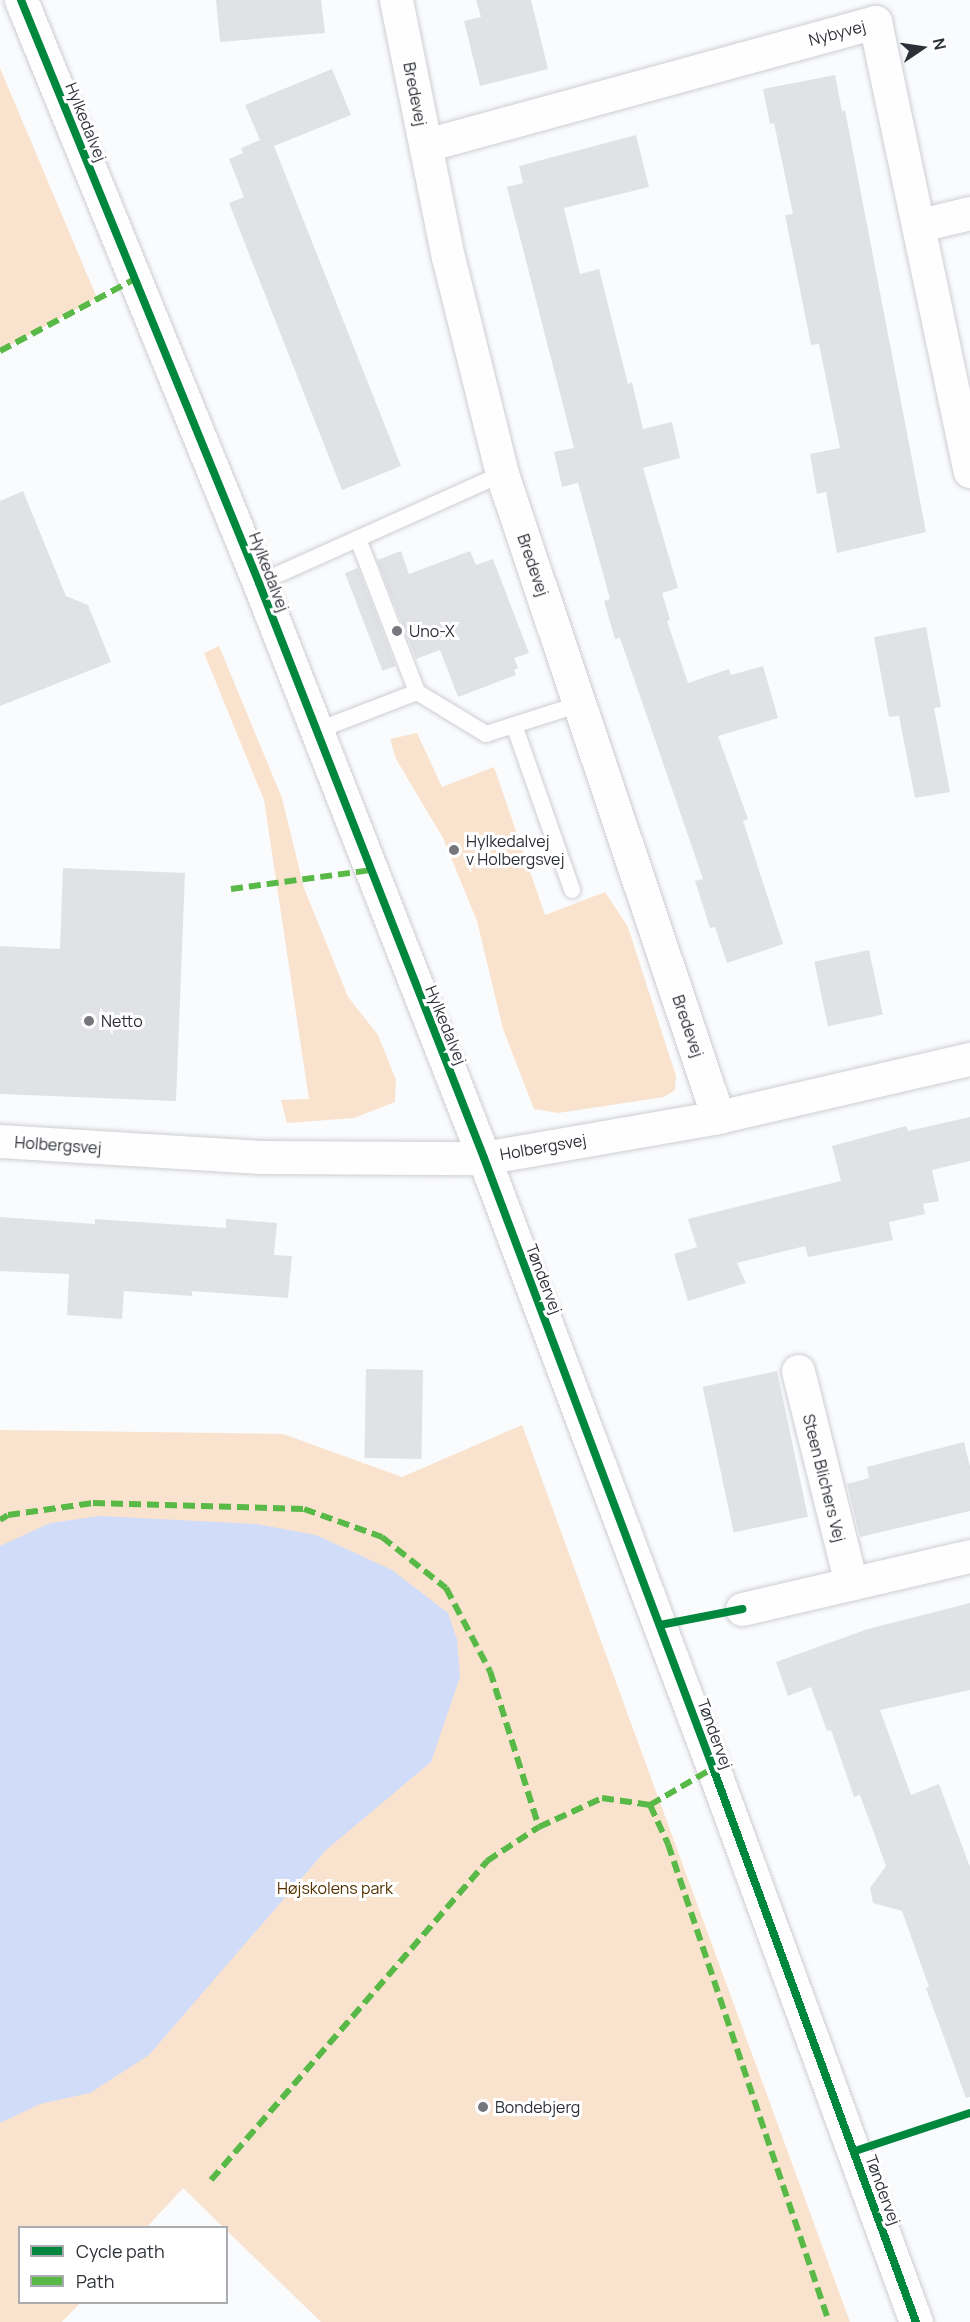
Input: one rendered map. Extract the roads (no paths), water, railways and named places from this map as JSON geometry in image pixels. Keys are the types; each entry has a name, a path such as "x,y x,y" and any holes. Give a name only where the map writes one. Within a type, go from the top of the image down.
{"street":[{"name":"Hylkedalvej","path":"21,0 260,583 484,1158"},
{"name":"Bredevej","path":"396,0 448,257 502,474 718,1117"},
{"name":"Nybyvej","path":"426,145 875,22 920,225 970,471"},
{"path":"920,225 970,213"},
{"name":"Holbergsvej","path":"0,1141 261,1158 484,1158 718,1117 970,1059"},
{"name":"Tøndervej","path":"484,1158 709,1757 916,2322"},
{"name":"Steen Blichers Vej","path":"798,1371 851,1584"},
{"path":"742,1608 970,1556"}],"lane":[{"path":"260,583 502,474"},
{"path":"358,539 417,692 486,734 580,704"},
{"path":"316,731 417,692"},
{"path":"514,725 572,890"}],"water":[{"path":"100,1516 256,1524 316,1535 392,1570 448,1613 457,1639 460,1677 431,1762 326,1850 149,2055 90,2093 40,2104 0,2123 0,1546 50,1523"}],"place":[{"name":"Uno-X","path":"397,631"},
{"name":"Hylkedalvej v Holbergsvej","path":"454,850"},
{"name":"Netto","path":"89,1021"},
{"name":"Bondebjerg","path":"483,2107"}],"park label":[{"name":"Højskolens park","path":"335,1888"}]}
